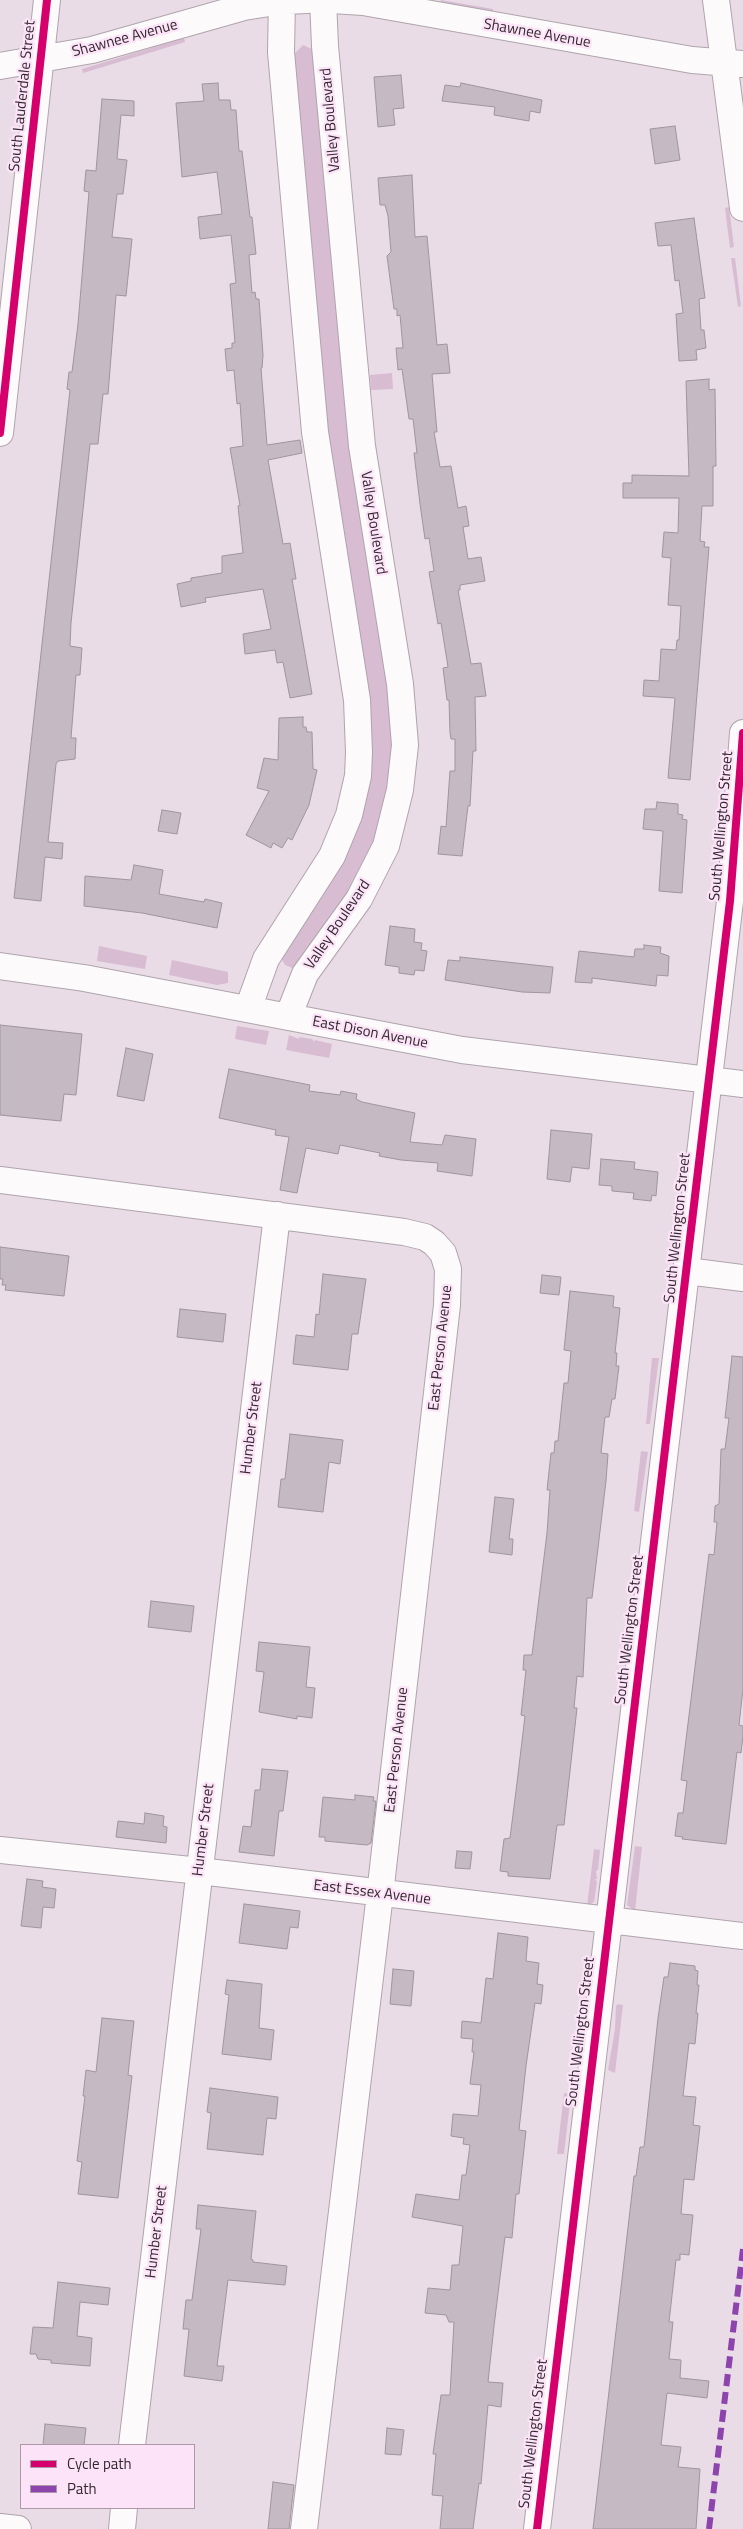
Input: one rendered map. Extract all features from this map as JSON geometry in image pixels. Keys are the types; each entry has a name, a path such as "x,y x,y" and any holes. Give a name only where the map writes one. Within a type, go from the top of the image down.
{"street":[{"name":"South Lauderdale Street","path":"0,433 47,0"},
{"name":"Shawnee Avenue","path":"0,66 92,50 244,7 282,1 308,0"},
{"name":"Valley Boulevard","path":"288,1017 305,974 359,899 386,846 398,800 405,745 400,684 362,446 325,46 323,0"},
{"name":"Shawnee Avenue","path":"332,0 364,2 560,39 734,64"},
{"path":"716,0 734,64 743,208"},
{"path":"248,1009 266,959 332,856 349,815 358,776 360,752 357,700 315,432 281,52 282,1"},
{"name":"South Wellington Street","path":"537,2529 730,901 743,733"},
{"name":"East Dison Avenue","path":"0,966 84,978 462,1050 743,1084"},
{"name":"East Person Avenue","path":"0,1180 379,1227 425,1237 443,1253 448,1270 447,1305 380,1894 304,2529"},
{"name":"Humber Street","path":"132,2444 277,1215"},
{"path":"687,1271 743,1278"},
{"name":"East Essex Avenue","path":"0,1850 200,1871 743,1936"},
{"path":"122,2529 124,2509"},
{"path":"0,2527 18,2529"}],"shaded area":[{"path":"441,0 493,9 493,13 440,3"},
{"path":"184,38 185,42 83,73 82,69"},
{"path":"303,45 314,50 395,718 388,801 363,872 295,967 292,968 285,965 281,958 357,822 329,463 293,55"},
{"path":"729,207 734,247 730,248 725,208"},
{"path":"731,258 735,258 741,306 738,307"},
{"path":"392,373 393,389 371,390 370,375"},
{"path":"99,946 147,956 145,969 97,961"},
{"path":"172,960 228,972 228,983 217,985 169,975"},
{"path":"237,1026 269,1031 266,1045 235,1039"},
{"path":"289,1035 299,1039 299,1037 312,1039 314,1042 315,1040 332,1044 329,1058 286,1050"},
{"path":"652,1358 659,1358 650,1424 646,1424"},
{"path":"641,1451 648,1452 639,1512 634,1511"},
{"path":"635,1846 642,1847 635,1911 627,1905"},
{"path":"594,1849 600,1850 598,1870 596,1871 597,1879 595,1879 597,1882 594,1902 587,1906"},
{"path":"618,2004 623,2005 615,2073 608,2070 615,2029 616,2006"},
{"path":"564,2093 571,2094 564,2154 557,2154"}],"building":[{"path":"401,75 404,108 393,109 395,125 378,127 374,77"},
{"path":"218,83 219,100 230,100 231,110 236,110 239,151 242,151 250,217 252,217 256,254 249,255 252,293 255,292 256,299 259,299 263,355 261,368 267,445 300,440 302,453 268,460 283,544 290,543 296,579 292,579 312,694 290,698 283,662 277,663 275,650 245,654 243,634 271,629 263,589 205,598 206,602 181,607 177,584 191,581 191,578 222,573 222,556 243,553 238,506 240,505 230,448 243,446 240,403 237,404 234,370 227,371 225,349 232,348 232,343 235,343 230,284 236,283 231,235 200,239 198,217 222,214 217,172 182,177 176,103 204,101 202,84"},
{"path":"461,83 542,100 540,113 530,111 529,121 494,115 495,107 442,101 445,85 460,87"},
{"path":"102,99 134,101 134,116 121,115 117,159 127,160 123,194 117,194 112,237 132,239 126,296 116,295 108,394 103,394 98,444 90,444 71,623 70,646 82,648 80,675 76,675 71,738 76,738 75,759 58,761 56,764 48,842 63,843 62,859 45,857 41,901 14,898 70,390 67,389 69,372 72,372 78,324 89,192 84,191 86,170 96,171"},
{"path":"675,126 680,160 655,164 650,129"},
{"path":"412,175 415,237 427,236 437,345 447,344 450,373 432,374 437,432 434,432 440,467 451,466 458,508 466,506 469,526 463,527 468,559 481,557 485,581 460,585 460,590 458,590 471,664 481,663 486,696 475,697 476,751 473,751 470,806 468,806 462,856 438,854 441,826 446,827 450,771 455,771 455,739 451,739 450,733 449,700 447,700 443,668 448,667 441,623 438,624 429,572 434,571 429,538 425,539 420,504 414,453 417,453 413,419 409,419 402,369 398,370 396,348 403,348 400,315 397,316 397,309 394,309 387,256 391,252 388,216 385,205 380,205 378,178"},
{"path":"694,218 705,298 699,299 701,330 704,330 706,348 696,350 697,360 679,361 676,314 683,313 679,280 675,281 671,245 658,246 655,223"},
{"path":"709,379 709,390 715,389 716,466 713,466 713,506 702,506 700,541 705,542 704,547 709,547 690,780 668,778 675,698 643,696 644,680 659,681 661,649 676,650 677,640 679,640 681,606 668,605 671,558 662,557 664,532 678,533 679,498 623,498 623,483 632,483 632,475 689,476 686,381"},
{"path":"303,717 303,727 306,727 307,732 312,732 313,769 317,770 309,805 292,840 288,838 282,848 273,843 271,848 246,835 269,791 257,788 264,758 278,760 279,718"},
{"path":"657,802 678,804 678,814 683,815 682,819 687,820 682,893 659,891 663,831 643,829 645,809 656,809"},
{"path":"162,810 181,813 177,834 158,831"},
{"path":"134,865 163,870 159,894 204,902 205,899 222,903 217,928 142,913 84,906 85,876 131,880"},
{"path":"390,926 415,929 414,942 422,943 421,950 427,951 424,971 415,970 414,975 399,973 399,967 385,965"},
{"path":"644,945 661,947 660,953 669,956 668,976 657,975 656,986 592,978 592,983 575,982 579,951 634,957 635,949 644,949"},
{"path":"460,957 553,967 550,993 522,992 445,980 448,960 460,961"},
{"path":"0,1025 82,1034 76,1095 64,1094 61,1121 0,1115"},
{"path":"126,1048 153,1054 144,1101 117,1096"},
{"path":"229,1069 310,1085 309,1091 340,1095 341,1091 357,1094 356,1099 362,1102 415,1113 410,1142 442,1145 445,1135 476,1139 472,1176 437,1171 438,1163 379,1156 380,1153 340,1145 338,1154 306,1148 297,1193 280,1190 289,1137 275,1135 276,1130 219,1118"},
{"path":"551,1130 592,1134 589,1169 572,1167 570,1182 547,1179"},
{"path":"601,1159 635,1162 634,1169 658,1172 656,1196 652,1195 651,1201 633,1199 634,1193 612,1191 612,1186 599,1185"},
{"path":"0,1247 69,1256 64,1296 5,1290 6,1285 2,1285 3,1279 0,1279"},
{"path":"323,1274 366,1279 358,1334 352,1334 348,1370 293,1364 296,1335 314,1337 316,1314 319,1315"},
{"path":"542,1275 561,1277 559,1295 540,1293"},
{"path":"570,1291 614,1296 613,1307 620,1308 615,1353 617,1353 616,1366 619,1366 615,1399 612,1399 609,1417 605,1417 601,1453 608,1454 606,1481 592,1598 587,1598 583,1677 577,1676 574,1708 577,1708 564,1825 557,1825 550,1879 508,1876 508,1872 500,1871 504,1839 510,1838 516,1791 525,1716 521,1715 526,1670 523,1670 524,1655 532,1655 547,1533 550,1490 547,1490 551,1453 554,1453 555,1441 558,1441 564,1383 568,1383 571,1351 564,1350"},
{"path":"180,1309 226,1314 223,1342 177,1337"},
{"path":"732,1356 743,1357 743,1689 739,1725 743,1726 743,1736 741,1753 737,1752 726,1844 682,1839 683,1837 675,1836 678,1813 683,1813 687,1781 681,1780 709,1554 714,1555 717,1522 714,1522 715,1506 719,1504 721,1449 725,1449 729,1418 725,1418"},
{"path":"290,1434 343,1440 340,1464 329,1462 323,1512 278,1507 281,1479 285,1479"},
{"path":"495,1497 514,1499 509,1539 513,1539 512,1555 489,1552"},
{"path":"151,1601 194,1606 191,1632 148,1627"},
{"path":"259,1642 310,1647 306,1687 315,1688 312,1718 297,1716 297,1719 259,1712 264,1672 256,1671"},
{"path":"262,1769 288,1771 283,1811 279,1811 274,1856 239,1852 243,1826 251,1827 255,1790 260,1790"},
{"path":"355,1795 374,1797 373,1801 376,1801 371,1843 367,1845 325,1841 325,1837 319,1837 323,1797 355,1800"},
{"path":"145,1813 164,1816 163,1826 167,1827 166,1843 116,1837 118,1821 144,1824"},
{"path":"457,1851 472,1852 470,1869 455,1868"},
{"path":"27,1879 43,1881 42,1887 56,1889 54,1908 43,1907 41,1928 21,1926"},
{"path":"244,1904 300,1911 298,1928 290,1927 287,1949 239,1943"},
{"path":"498,1933 528,1937 526,1961 539,1963 537,1984 543,1985 541,2004 535,2003 526,2066 519,2130 526,2131 519,2194 516,2194 512,2238 505,2237 488,2382 503,2383 501,2407 488,2405 481,2484 479,2483 473,2529 440,2529 443,2496 432,2495 436,2454 433,2454 441,2395 450,2395 454,2322 449,2322 446,2315 425,2313 428,2288 450,2290 452,2265 459,2265 463,2226 412,2217 416,2194 459,2200 462,2175 466,2175 470,2145 463,2144 464,2138 451,2136 453,2114 478,2116 481,2085 470,2084 474,2052 472,2052 473,2039 461,2038 462,2021 481,2023 486,1978 493,1979"},
{"path":"670,1963 695,1966 695,1970 698,1971 697,1985 699,1985 696,2013 698,2013 695,2044 689,2043 683,2096 696,2097 693,2125 700,2126 694,2180 684,2179 681,2214 693,2215 689,2255 680,2254 680,2260 676,2260 669,2322 673,2322 669,2359 681,2360 680,2378 709,2381 707,2398 667,2393 661,2445 681,2447 678,2467 700,2469 696,2529 593,2529 634,2176 636,2176 640,2147 644,2147 658,2018 664,1977 668,1977"},
{"path":"393,1969 414,1971 411,2006 390,2004"},
{"path":"227,1980 262,1984 259,2028 274,2030 271,2060 222,2054 229,1995 225,1994"},
{"path":"102,2018 134,2021 128,2075 132,2076 118,2198 78,2194 82,2162 77,2161 85,2096 83,2096 86,2070 96,2072"},
{"path":"210,2088 278,2097 276,2119 267,2118 263,2155 207,2149 211,2113 207,2112"},
{"path":"198,2205 256,2211 251,2259 253,2262 287,2266 285,2285 228,2280 217,2366 224,2366 222,2381 184,2376 189,2329 183,2329 186,2300 192,2300 201,2229 196,2229"},
{"path":"58,2282 110,2288 108,2305 80,2302 77,2336 92,2338 90,2366 51,2363 51,2360 38,2359 36,2354 30,2354 33,2327 53,2328"},
{"path":"45,2424 86,2428 84,2444 43,2444"},
{"path":"387,2428 404,2430 401,2455 385,2454"},
{"path":"273,2482 294,2485 289,2529 268,2529"}],"marked path":[{"path":"709,2529 743,2249"}],"cycle path":[{"path":"0,433 47,0"},
{"path":"537,2529 730,901 743,733"}]}
